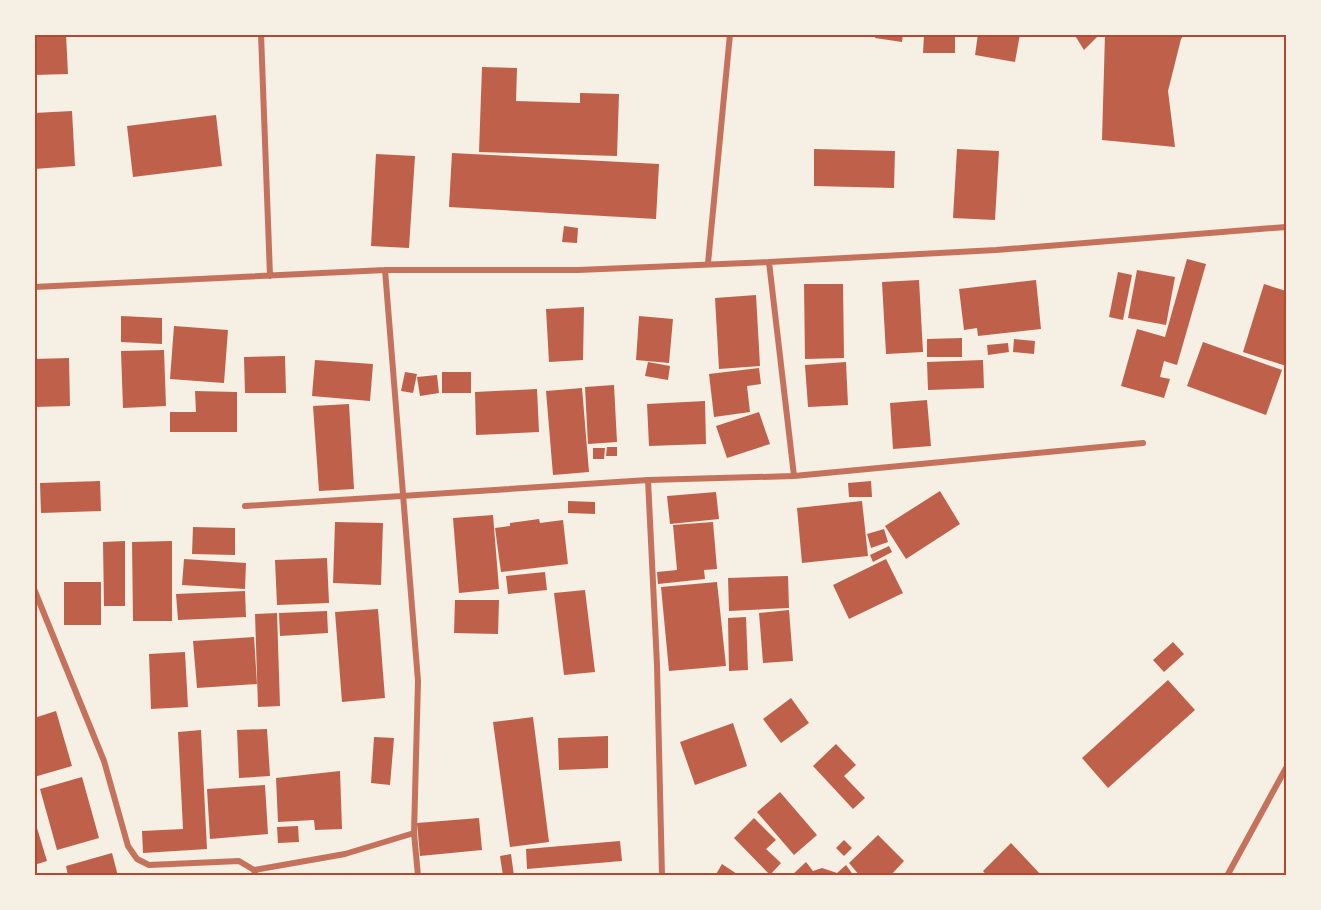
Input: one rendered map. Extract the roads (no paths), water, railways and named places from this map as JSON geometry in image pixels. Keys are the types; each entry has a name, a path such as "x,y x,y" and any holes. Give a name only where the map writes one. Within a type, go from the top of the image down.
{"street":[{"path":"261,34 270,276"},
{"path":"708,263 730,34"},
{"path":"34,287 385,270 578,270 769,262 996,250 1287,227"},
{"path":"769,262 794,476"},
{"path":"385,270 417,681 414,833 418,876"},
{"path":"245,506 648,480 794,476 1143,443"},
{"path":"648,480 657,664 662,876"},
{"path":"34,589 90,721 128,846 137,859 149,865 239,861 255,873 345,854 414,833"},
{"path":"1227,876 1287,768"}]}
